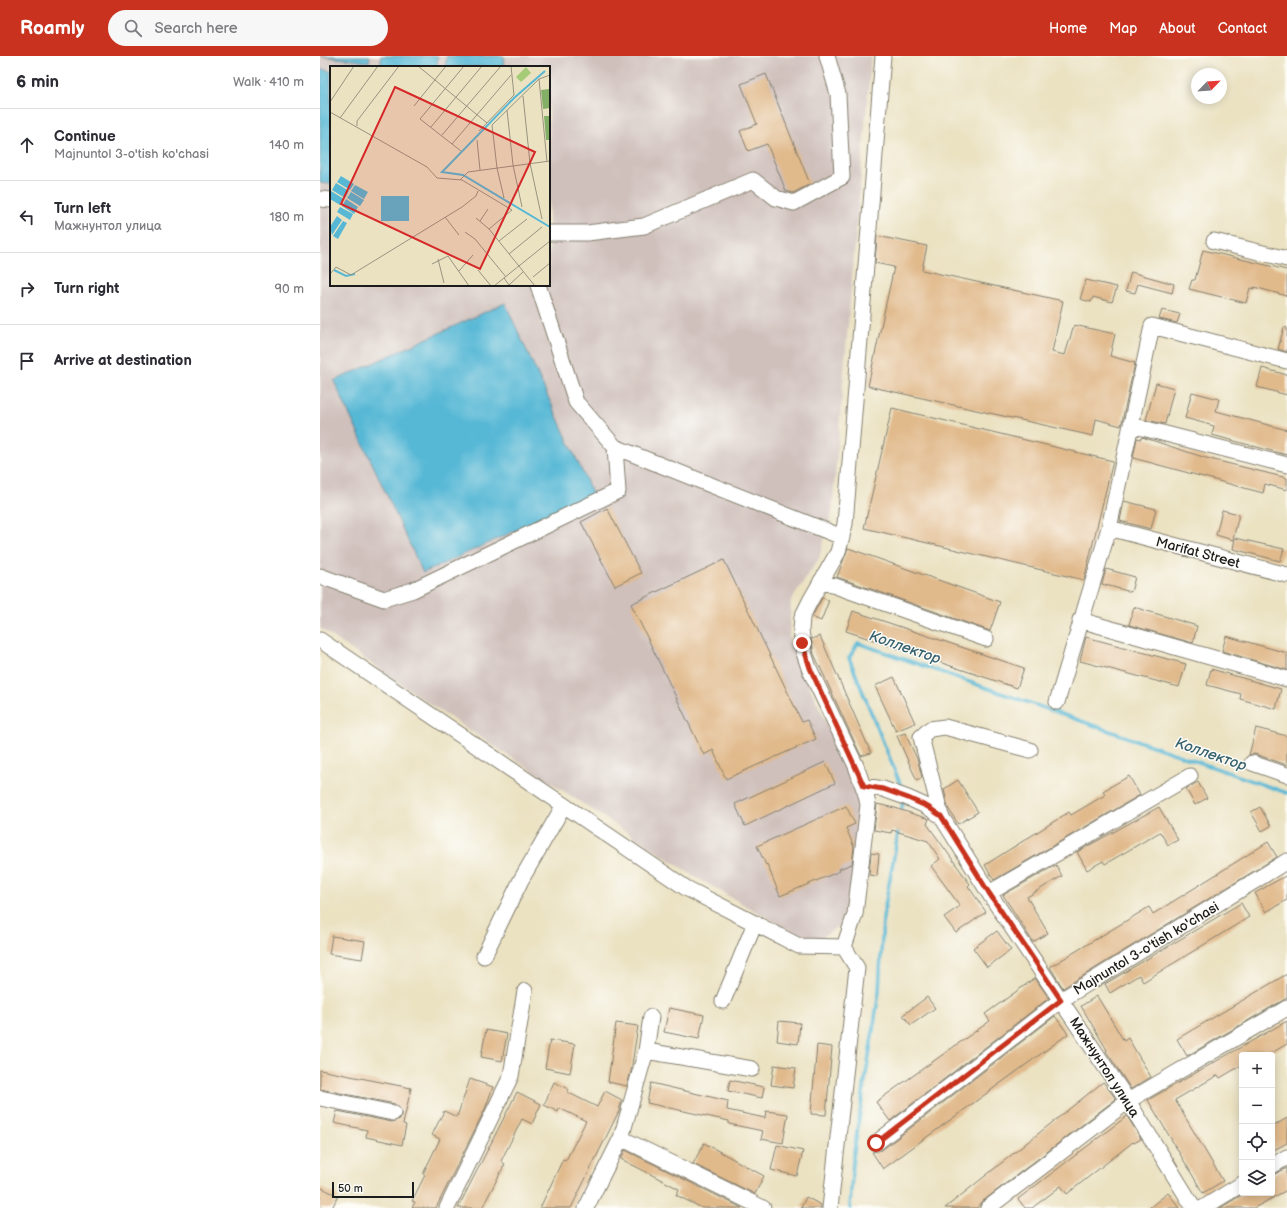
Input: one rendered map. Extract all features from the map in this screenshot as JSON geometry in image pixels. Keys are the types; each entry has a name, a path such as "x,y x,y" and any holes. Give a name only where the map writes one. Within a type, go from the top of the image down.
{"street":[{"path":"550,233 587,233 644,226 753,180 776,198 794,203 842,176 838,94 827,56"},
{"path":"830,1208 857,968 844,946 855,914 868,805 864,786 810,668 802,643 802,617 838,552 842,537 883,56"},
{"path":"320,199 330,200"},
{"path":"1214,241 1287,259"},
{"path":"538,286 576,402 614,447 842,537"},
{"path":"1057,702 1080,620 1109,528 1152,326 1287,361"},
{"path":"1131,425 1287,465"},
{"path":"320,576 384,599 413,590 618,491 614,447"},
{"name":"Marifat Street","path":"1109,528 1287,575"},
{"path":"821,581 986,638"},
{"path":"1080,620 1287,679"},
{"path":"320,640 686,888 799,946 844,946"},
{"path":"941,816 921,737 930,728 945,727 1030,750"},
{"path":"1252,763 1287,775"},
{"path":"989,893 1190,776"},
{"name":"Мажнунтол улица","path":"864,786 883,789 904,796 928,807 941,816 989,893 1128,1101 1194,1208"},
{"path":"484,956 521,880 564,805"},
{"name":"Majnuntol 3-o'tish ko'chasi","path":"876,1143 1061,1000 1287,861"},
{"path":"723,1001 755,923"},
{"path":"447,1208 511,1076 524,991"},
{"path":"988,1208 1128,1101 1287,1008"},
{"path":"586,1208 622,1138 646,1051 651,1016"},
{"path":"646,1051 752,1069"},
{"path":"320,1098 393,1112"},
{"path":"622,1138 763,1208"},
{"path":"1275,1164 1287,1157"},
{"path":"1203,1208 1239,1186"}],"shaded area":[{"path":"320,56 871,56 832,512 819,558 791,601 789,641 856,788 864,813 850,902 841,924 815,942 804,939 699,879 437,709 320,628"}],"water":[{"path":"320,56 370,56 369,62"},
{"path":"381,56 438,56 437,66 381,66"},
{"path":"447,56 504,56 503,66 445,66"},
{"path":"320,69 330,71 330,184 320,183"},
{"path":"505,303 593,495 423,573 334,381"}],"building":[{"path":"766,74 810,184 793,193 786,191 767,144 748,151 740,131 757,124 741,84"},
{"path":"877,236 927,246 922,270 1063,301 1052,352 1065,355 1074,325 1115,334 1110,356 1135,363 1121,426 1096,419 1093,436 868,386 894,267 875,263"},
{"path":"1203,250 1287,270 1287,296 1254,287 1254,289 1250,288 1246,303 1189,289 1192,280 1195,280"},
{"path":"1131,272 1174,284 1172,293 1138,284 1135,293 1126,291"},
{"path":"1086,280 1117,287 1112,302 1093,297 1091,302 1080,299"},
{"path":"1162,310 1180,314 1177,323 1159,319"},
{"path":"1284,327 1287,328 1287,352 1278,349"},
{"path":"1262,368 1287,375 1287,395 1257,387"},
{"path":"1156,383 1174,388 1165,424 1146,420"},
{"path":"1192,392 1219,399 1216,411 1287,430 1287,455 1212,435 1214,426 1185,418"},
{"path":"892,408 1113,461 1084,580 864,528"},
{"path":"1142,437 1206,458 1287,478 1287,490 1265,484 1263,493 1133,458 1137,438 1141,439"},
{"path":"1124,501 1156,509 1151,529 1120,521"},
{"path":"607,508 641,573 615,586 581,522"},
{"path":"1222,510 1239,514 1233,540 1216,535"},
{"path":"1235,538 1284,549 1280,561 1233,549"},
{"path":"848,548 1000,602 990,631 837,577"},
{"path":"724,560 802,722 807,720 816,739 726,779 713,750 704,755 631,604"},
{"path":"1106,569 1135,577 1131,592 1102,584"},
{"path":"822,598 829,600 821,621 812,617"},
{"path":"1134,607 1197,626 1193,643 1129,625"},
{"path":"853,611 1024,668 1017,688 846,631"},
{"path":"820,636 871,753 861,756 814,654 811,639"},
{"path":"1226,636 1287,653 1287,670 1222,651"},
{"path":"1086,637 1186,664 1179,687 1080,661"},
{"path":"1211,669 1281,689 1276,709 1240,699 1241,694 1207,685"},
{"path":"894,677 915,723 896,731 875,686"},
{"path":"1256,728 1287,736 1287,765 1255,754 1249,755"},
{"path":"905,733 918,761 922,778 917,781 897,736"},
{"path":"825,762 835,783 745,826 735,804"},
{"path":"1129,776 1140,795 994,880 985,865 1069,812 1071,815 1105,795 1103,791"},
{"path":"958,780 978,812 958,824 948,808 944,789"},
{"path":"1198,782 1207,798 1195,805 1186,789"},
{"path":"877,804 929,819 927,824 970,884 968,886 986,912 956,933 944,917 960,906 931,866 940,859 928,841 892,830 891,833 874,830"},
{"path":"846,806 855,824 846,828 854,847 852,864 839,869 840,871 780,896 767,864 766,865 757,846"},
{"path":"1159,807 1178,840 1168,845 1160,832 1105,864 1103,861 1087,870 1077,852"},
{"path":"1260,807 1271,826 1262,831 1251,812"},
{"path":"1268,842 1277,857 1063,988 1050,967 1149,907 1153,914"},
{"path":"871,853 879,854 877,876 869,875"},
{"path":"1056,865 1062,876 1027,897 1048,933 1033,942 1003,895"},
{"path":"1287,875 1287,900 1266,912 1255,893"},
{"path":"1241,903 1249,917 1143,982 1139,975 1110,993 1105,984"},
{"path":"997,931 1011,950 987,967 973,948"},
{"path":"332,936 365,941 362,959 329,954"},
{"path":"1287,974 1287,998 1187,1056 1177,1039"},
{"path":"1035,978 1049,998 890,1121 876,1102 990,1021 985,1014"},
{"path":"1097,996 1124,1041 1128,1038 1151,1077 1131,1089 1106,1051 1107,1050 1081,1006"},
{"path":"927,997 935,1008 911,1025 903,1015"},
{"path":"669,1008 704,1015 699,1039 664,1032"},
{"path":"1055,1016 1068,1034 883,1169 872,1152 882,1150"},
{"path":"779,1021 800,1023 798,1044 777,1041"},
{"path":"1287,1021 1287,1044 1273,1052 1239,1052 1239,1067 1220,1078 1218,1075 1175,1100 1223,1181 1203,1193 1148,1100"},
{"path":"616,1023 638,1026 631,1071 627,1086 608,1082"},
{"path":"486,1030 507,1034 502,1061 481,1057"},
{"path":"550,1040 575,1044 570,1073 545,1068"},
{"path":"817,1045 832,1047 826,1115 811,1114"},
{"path":"774,1065 796,1068 793,1088 771,1085"},
{"path":"320,1070 411,1088 403,1124 406,1125 402,1145 366,1137 367,1130 334,1123 337,1111 392,1122 400,1119 402,1111 395,1104 320,1089"},
{"path":"470,1079 493,1087 485,1109 436,1208 412,1208 415,1202 412,1201 440,1139 432,1135 444,1111 457,1117"},
{"path":"730,1080 764,1087 762,1098 728,1091"},
{"path":"554,1082 568,1089 567,1092 597,1107 605,1091 622,1100 619,1111 571,1208 540,1208 563,1159 566,1160 586,1121 559,1108 558,1112 544,1105"},
{"path":"1103,1082 1116,1099 983,1201 977,1208 945,1208"},
{"path":"651,1083 728,1101 727,1110 765,1118 766,1111 788,1114 783,1143 761,1139 763,1131 729,1124 729,1121 647,1103"},
{"path":"517,1092 541,1104 532,1124 522,1119 501,1161 505,1164 482,1208 458,1208"},
{"path":"1127,1116 1141,1139 1134,1143 1133,1142 1067,1194 1061,1186 1032,1208 1025,1208 1018,1199"},
{"path":"1287,1118 1287,1143 1275,1149 1275,1125"},
{"path":"704,1143 764,1176 755,1194 693,1164"},
{"path":"777,1145 803,1151 797,1176 771,1170"},
{"path":"625,1150 742,1208 702,1208 676,1195 679,1189 621,1159"},
{"path":"1287,1168 1287,1190 1254,1208 1220,1208 1240,1196 1275,1196 1275,1174"},
{"path":"320,1187 338,1196 332,1208 320,1208"},
{"path":"1168,1193 1180,1208 1149,1208"},
{"path":"806,1197 821,1205 821,1208 801,1208"}],"waterway":[{"name":"Коллектор","path":"903,791 849,658 858,643 1287,793"},
{"name":"Коллектор","path":"901,814 903,801"},
{"path":"850,1208 853,1158 879,992 883,917 899,828"}],"route":[{"path":"802,643 810,668 864,786 883,789 908,798 928,807 941,816 989,893 1061,1000 876,1143"}]}
